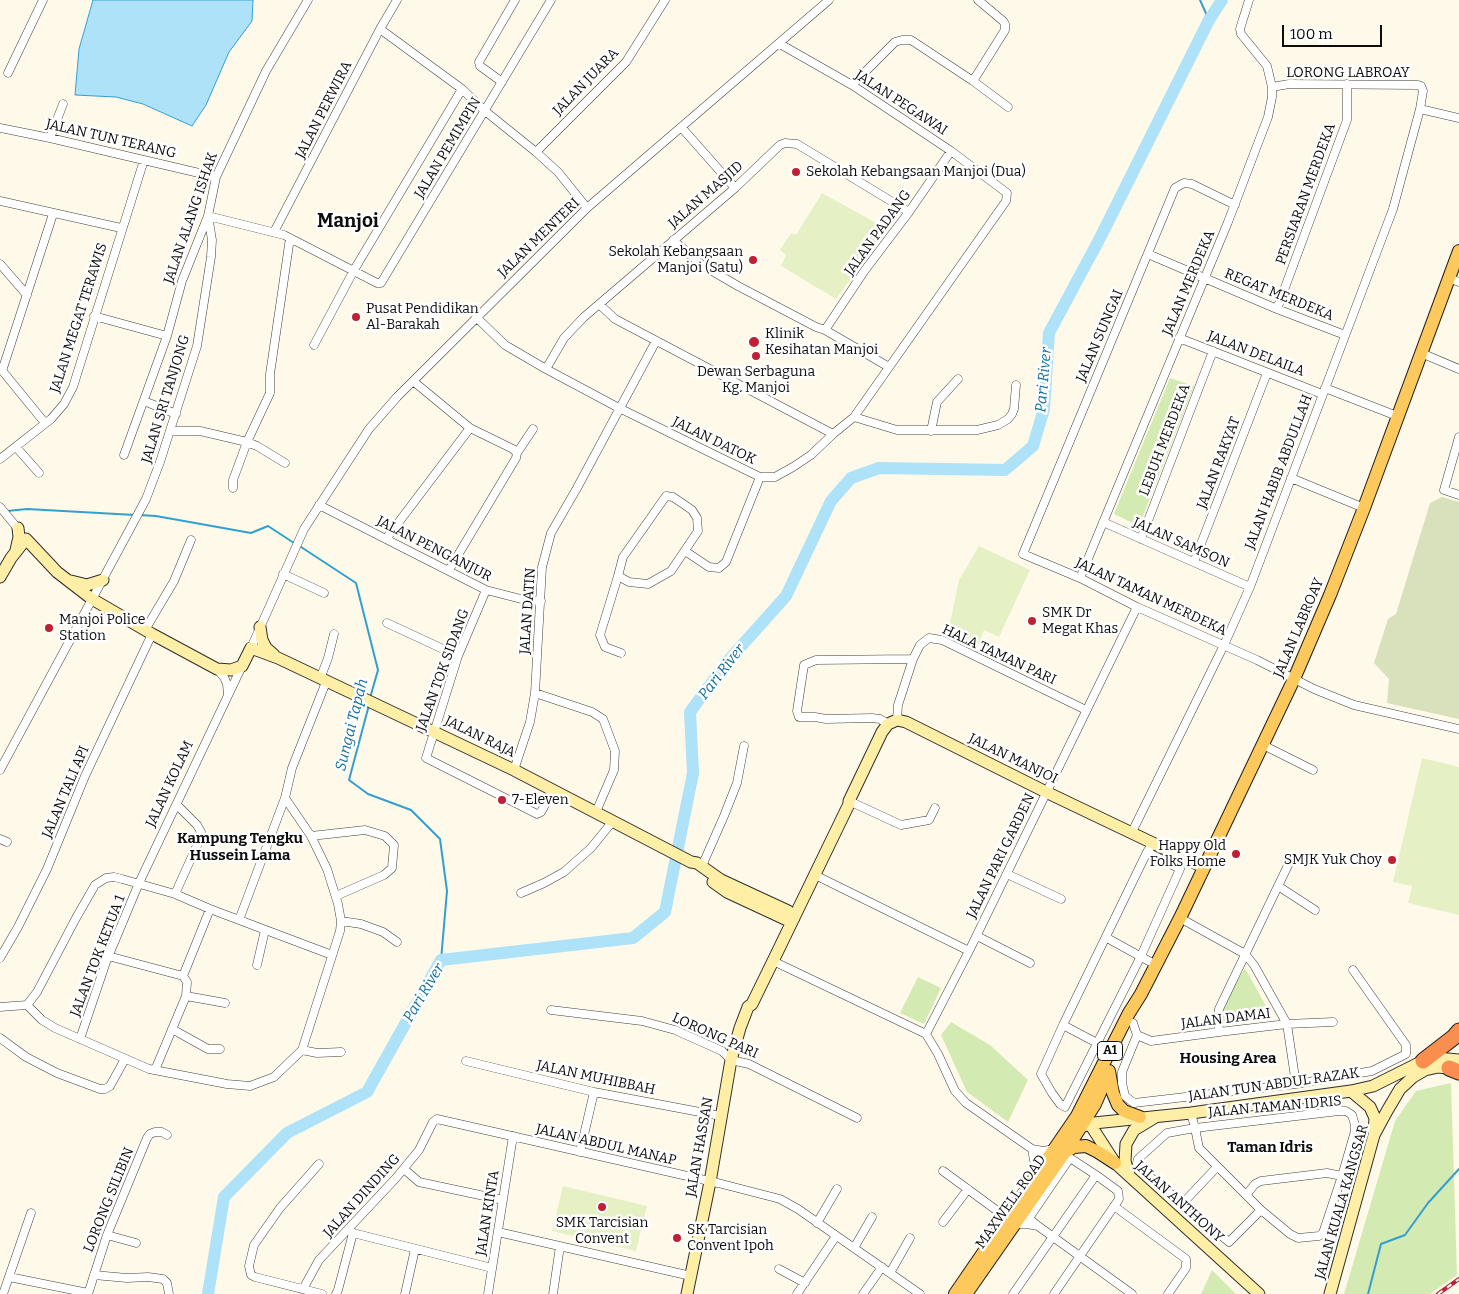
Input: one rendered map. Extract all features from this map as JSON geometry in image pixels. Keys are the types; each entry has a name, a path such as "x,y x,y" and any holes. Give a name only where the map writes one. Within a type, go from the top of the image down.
{"highway":[{"path":"1423,1061 1459,1031"}],"main road":[{"name":"JALAN LABROAY","path":"1136,1003 1180,918 1263,745 1330,595 1364,508 1420,353 1454,280 1459,251"},
{"name":"MAXWELL ROAD","path":"955,1294 1017,1217 1031,1184 1084,1122 1095,1104 1109,1071 1135,1029 1136,1003"},
{"name":"MAXWELL ROAD","path":"964,1294 978,1277 1060,1150 1129,1013 1136,1003"},
{"path":"1109,1071 1113,1093 1118,1105 1124,1111 1140,1117"},
{"path":"1060,1150 1086,1146 1115,1163"}],"street":[{"path":"8,73 43,0"},
{"name":"JALAN ALANG ISHAK","path":"124,455 167,336 182,281 208,216 216,176 266,71 308,0"},
{"name":"JALAN PERWIRA","path":"274,232 380,28 397,0"},
{"path":"502,82 480,66 479,62 515,0"},
{"name":"JALAN PEMIMPIN","path":"354,270 377,283 383,281 551,0"},
{"name":"JALAN JUARA","path":"536,152 626,62 665,0"},
{"name":"JALAN MENTERI","path":"289,560 304,529 369,429 413,380 587,208 830,0"},
{"path":"973,81 1004,30 1005,24 1003,20 978,0"},
{"name":"JALAN MERDEKA","path":"1080,578 1235,205 1268,117 1272,87 1267,66 1241,34 1241,24 1249,0"},
{"path":"380,28 462,88 485,111 536,152 558,172 587,208"},
{"path":"852,85 895,42 911,40 973,81 1008,107"},
{"name":"JALAN PEGAWAI","path":"780,44 852,85 951,151 1003,189"},
{"name":"LORONG LABROAY","path":"1272,87 1289,84 1418,84 1423,91 1420,109"},
{"name":"PERSIARAN MERDEKA","path":"1277,310 1347,120 1347,84"},
{"name":"JALAN PEMIMPIN","path":"314,345 354,270 462,88"},
{"path":"50,138 63,104"},
{"path":"1420,109 1459,118"},
{"name":"JALAN HABIB ABDULLAH","path":"1132,832 1224,645 1250,587 1393,209 1420,109"},
{"name":"JALAN TUN TERANG","path":"0,128 216,176"},
{"path":"682,128 735,188"},
{"name":"JALAN MASJID","path":"546,369 564,338 599,304 735,188 780,146 791,142 797,144 909,212"},
{"name":"JALAN PADANG","path":"825,330 865,270 909,212 951,151"},
{"name":"JALAN MEGAT TERAWIS","path":"0,459 45,423 64,404 73,387 144,160"},
{"name":"JALAN SUNGAI","path":"1023,554 1175,188 1184,183 1192,184 1235,205"},
{"name":"JALAN DATOK","path":"476,318 505,345 619,408 760,477 775,477 811,455 833,434 854,418 1006,201 1006,193 1003,189"},
{"path":"0,201 122,228"},
{"path":"45,423 1,369 54,214"},
{"path":"208,216 274,232 354,270"},
{"name":"JALAN SRI TANJONG","path":"0,770 146,499 171,431 197,346 211,257 212,240 208,216"},
{"path":"233,488 233,480 247,442 270,393 270,374 290,238"},
{"path":"672,240 702,265 738,286 825,330 889,367"},
{"name":"REGAT MERDEKA","path":"1148,254 1277,310 1345,335"},
{"path":"0,264 27,295"},
{"path":"599,304 615,319 833,434"},
{"path":"94,316 167,336"},
{"name":"JALAN DELAILA","path":"1180,338 1268,372 1397,416"},
{"name":"JALAN DATIN","path":"514,770 530,722 535,693 542,566 551,533 656,341"},
{"name":"LEBUH MERDEKA","path":"1141,538 1212,351"},
{"path":"1420,353 1459,369"},
{"name":"JALAN RAKYAT","path":"1194,562 1268,372"},
{"path":"931,430 937,402 958,379"},
{"path":"413,380 470,428 514,449 517,453"},
{"path":"854,418 889,429 977,430 998,425 1008,419 1014,409 1016,385"},
{"path":"144,402 176,414"},
{"path":"386,539 470,428"},
{"path":"449,570 533,429"},
{"path":"171,431 200,431 247,442 285,463"},
{"path":"1459,437 1444,490 1459,495"},
{"path":"16,447 39,473"},
{"path":"685,551 710,567 719,568 726,562 760,477"},
{"path":"1290,478 1364,508"},
{"path":"618,576 629,582 648,584 671,571 698,530 698,518 692,510 672,497 666,496 623,557 600,635 605,647 622,653"},
{"name":"JALAN PENGANJUR","path":"319,505 486,590 541,602"},
{"path":"0,506 45,560 67,580 92,599 149,632 217,669 231,670 243,664 251,657 263,653"},
{"name":"JALAN SAMSON","path":"1103,522 1250,587"},
{"path":"13,555 19,537 16,525"},
{"path":"1,573 26,539"},
{"name":"JALAN TALI API","path":"0,958 47,869 85,776 191,540"},
{"path":"13,555 27,553 45,560"},
{"name":"JALAN TAMAN MERDEKA","path":"1023,554 1080,578 1137,608 1224,645 1314,689 1354,705 1459,729"},
{"name":"JALAN KOLAM","path":"139,883 228,698 289,560"},
{"path":"283,574 324,593"},
{"path":"67,580 87,584 102,580"},
{"name":"JALAN TOK SIDANG","path":"486,590 458,656 426,758 537,814 541,812 553,790"},
{"name":"JALAN PARI GARDEN","path":"926,1034 970,951 1137,608"},
{"path":"387,623 458,656"},
{"path":"260,627 262,640 266,648 278,658"},
{"path":"239,920 285,798 292,768 323,681 334,634"},
{"name":"HALA TAMAN PARI","path":"892,722 913,659 920,645 928,638 942,640 1086,710"},
{"name":"JALAN RAJA","path":"251,648 278,658 514,770 697,864 726,892 789,916"},
{"path":"892,722 872,718 826,719 815,716 799,716 804,665 816,660 913,659"},
{"path":"217,669 227,684 228,698"},
{"path":"535,693 592,712 603,719 615,752 614,770 596,812"},
{"path":"789,916 849,801 882,732 892,722"},
{"name":"JALAN MANJOI","path":"892,722 906,722 1046,792 1132,832 1150,848 1203,867"},
{"path":"1263,745 1313,770"},
{"path":"697,864 724,816 736,782 744,746"},
{"path":"27,1005 42,1020 125,1059 155,1070 227,1084 250,1086 274,1077 302,1050 341,921 336,896 327,869 311,836 285,798"},
{"path":"849,801 901,825 929,820 935,808"},
{"path":"789,916 815,874 849,801"},
{"path":"175,894 201,832 197,825 177,805"},
{"path":"521,893 564,872 591,848 613,821"},
{"path":"311,836 365,830 385,836 394,845 392,868 378,878 336,896"},
{"path":"1150,848 1180,869 1141,956 1065,1107 1060,1104 1052,1093 1042,1074 1063,1025 1150,848"},
{"path":"1219,1032 1218,1013 1292,857"},
{"path":"815,874 970,951"},
{"path":"1006,874 1061,899"},
{"path":"0,1007 27,1005 37,992 95,885 106,878 114,877 175,894 210,910 332,955"},
{"name":"JALAN TOK KETUA 1","path":"80,1039 108,956 139,883"},
{"path":"1278,886 1315,910"},
{"path":"183,976 210,910"},
{"name":"JALAN HASSAN","path":"687,1294 737,1036 748,1003 789,916"},
{"path":"1180,918 1245,954 1254,965 1287,1024 1296,1084"},
{"path":"341,921 361,924 383,932 398,942"},
{"path":"257,965 265,930"},
{"path":"977,936 1030,963"},
{"path":"1106,938 1156,965"},
{"path":"108,956 183,976 187,982 186,996 155,1070"},
{"path":"769,960 926,1034 938,1054 955,1091 966,1103 1032,1149 1043,1151 1060,1150"},
{"path":"1135,1029 1122,1072 1125,1096 1134,1103 1296,1084 1372,1071 1406,1054 1406,1045 1353,970"},
{"path":"186,996 225,1003"},
{"name":"LORONG PARI","path":"551,1010 642,1020 675,1030 722,1051 731,1060 749,1064 857,1118"},
{"name":"JALAN DAMAI","path":"1135,1029 1151,1041 1287,1024 1333,1022"},
{"path":"1063,1025 1097,1043"},
{"path":"172,1029 208,1049 220,1049"},
{"path":"0,1038 26,1057 57,1073 100,1089 110,1086 125,1059"},
{"path":"302,1050 317,1053 340,1052"},
{"name":"JALAN TUN ABDUL RAZAK","path":"1084,1122 1191,1113 1352,1091 1373,1086 1423,1061 1437,1058 1456,1067"},
{"name":"JALAN MUHIBBAH","path":"466,1061 594,1092 721,1116"},
{"name":"JALAN KUALA KANGSAR","path":"1330,1294 1374,1136 1400,1089 1413,1077 1425,1070 1438,1067 1456,1067"},
{"path":"1244,1090 1247,1106"},
{"path":"1352,1091 1364,1100 1373,1113 1375,1118 1374,1136"},
{"path":"580,1152 594,1092"},
{"path":"1309,1098 1312,1114"},
{"path":"1084,1122 1086,1101"},
{"name":"JALAN TAMAN IDRIS","path":"1191,1113 1199,1148 1261,1210 1298,1238 1319,1236 1325,1228 1355,1131 1353,1118 1349,1113 1343,1111 1312,1114 1195,1128"},
{"path":"1129,1176 1124,1152 1130,1135 1134,1130 1156,1117"},
{"name":"JALAN ABDUL MANAP","path":"437,1119 766,1194 780,1199 920,1294"},
{"name":"JALAN DINDING","path":"303,1289 320,1260 350,1231 419,1150 433,1122 437,1119"},
{"name":"JALAN ANTHONY","path":"1084,1122 1115,1163 1259,1294"},
{"path":"1195,1128 1164,1134 1138,1159 1138,1167 1229,1242 1261,1210"},
{"name":"LORONG SILIBIN","path":"88,1294 107,1236 150,1134 162,1132 167,1135"},
{"name":"JALAN KINTA","path":"488,1294 513,1136"},
{"path":"1031,1184 1034,1166 1032,1149"},
{"path":"1017,1217 1070,1158 1118,1191 1119,1199 1054,1294"},
{"path":"319,1164 280,1208 254,1245 248,1266 251,1275 255,1277 322,1294"},
{"path":"1182,1204 1217,1167"},
{"path":"404,1169 419,1182 503,1200"},
{"path":"943,1170 968,1189 1017,1217 1038,1226 1132,1294"},
{"path":"1246,1195 1255,1184 1261,1181 1327,1173 1342,1176"},
{"path":"1013,1294 1096,1175"},
{"path":"817,1223 837,1189"},
{"path":"943,1222 968,1189"},
{"path":"1114,1206 1186,1259 1186,1268 1168,1294"},
{"path":"3,1294 31,1212"},
{"path":"854,1248 872,1217"},
{"path":"1017,1217 1026,1224 1038,1226"},
{"path":"336,1294 350,1231 492,1268"},
{"path":"498,1232 691,1276"},
{"path":"107,1236 136,1243"},
{"path":"797,1294 836,1236"},
{"path":"890,1273 910,1238"},
{"path":"553,1294 560,1246"},
{"path":"405,1294 415,1249"},
{"path":"863,1294 882,1267"},
{"path":"779,1268 805,1283"},
{"path":"94,1275 163,1279 167,1283 169,1294"},
{"path":"9,1277 88,1294"}],"green space":[{"path":"822,193 887,229 836,299 781,266 786,255 780,250 791,233 796,235"},
{"path":"1170,378 1194,386 1139,526 1114,514"},
{"path":"1442,497 1459,502 1459,719 1387,703 1389,679 1374,663 1388,619 1396,614 1430,503"},
{"path":"979,546 1030,570 999,637 984,630 978,645 948,632 959,580"},
{"path":"1422,758 1459,767 1459,915 1408,903 1412,886 1393,882"},
{"path":"1245,968 1272,1017 1214,1025 1218,1012"},
{"path":"918,977 941,988 924,1024 900,1013"},
{"path":"951,1022 990,1045 1028,1080 1008,1122 967,1092 941,1035"},
{"path":"1451,1083 1457,1275 1430,1294 1344,1294 1395,1121 1416,1091"},
{"path":"563,1186 647,1206 636,1251 552,1231"},
{"path":"1212,1270 1236,1294 1201,1294"}],"water":[{"path":"93,0 253,0 252,21 229,52 206,105 192,126 143,104 116,97 75,95 79,49"}],"waterway":[{"path":"1200,0 1209,20"},
{"name":"Pari River","path":"208,1294 224,1197 287,1133 367,1092 441,960 633,938 665,912 693,773 690,712 727,662 786,596 831,501 851,478 879,468 1005,470 1033,446 1044,409 1049,333 1100,238 1209,20 1222,0"},
{"name":"Sungai Tapah","path":"7,511 27,509 135,515"},
{"name":"Sungai Tapah","path":"140,515 156,516 251,533 268,526 294,543"},
{"name":"Sungai Tapah","path":"298,545 356,583 378,670 370,698"},
{"name":"Sungai Tapah","path":"369,705 349,780 368,794 411,810 440,839 447,891 441,960"},
{"path":"1368,1294 1381,1244 1405,1235 1428,1203 1459,1169"}],"railway":[{"path":"1438,1294 1459,1279"}],"place":[{"name":"Sekolah Kebangsaan Manjoi (Dua)","path":"796,172"},
{"name":"Sekolah Kebangsaan Manjoi (Satu)","path":"753,260"},
{"name":"Pusat Pendidikan Al-Barakah","path":"356,317"},
{"name":"Klinik Kesihatan Manjoi","path":"754,342"},
{"name":"Dewan Serbaguna Kg. Manjoi","path":"756,356"},
{"name":"SMK Dr Megat Khas","path":"1032,621"},
{"name":"Manjoi Police Station","path":"49,628"},
{"name":"7-Eleven","path":"502,800"},
{"name":"Happy Old Folks Home","path":"1236,854"},
{"name":"SMJK Yuk Choy","path":"1392,860"},
{"name":"SMK Tarcisian Convent","path":"602,1207"},
{"name":"SK Tarcisian Convent Ipoh","path":"677,1238"}],"district":[{"name":"Manjoi","path":"348,222"},
{"name":"Kampung Tengku Hussein Lama","path":"240,848"},
{"name":"Housing Area","path":"1228,1059"},
{"name":"Taman Idris","path":"1270,1148"}]}
